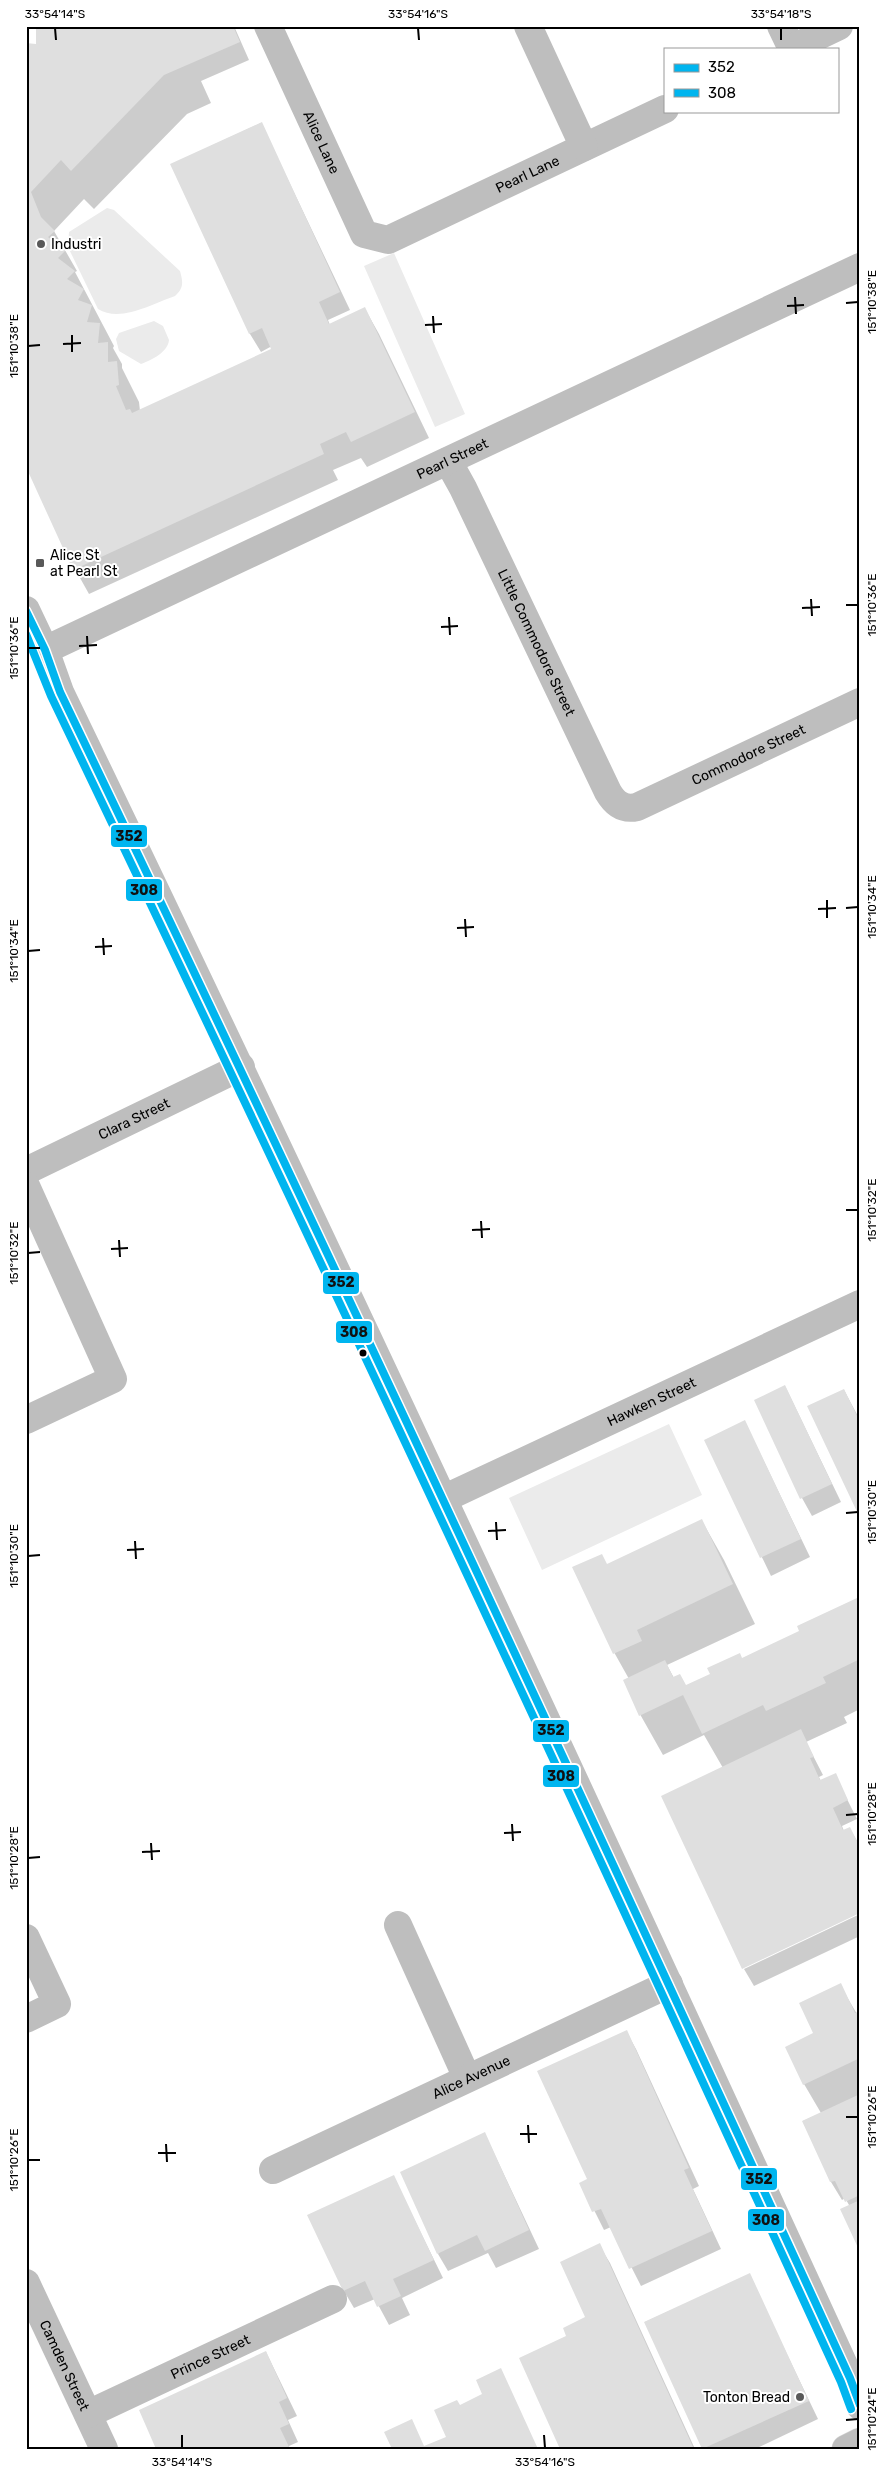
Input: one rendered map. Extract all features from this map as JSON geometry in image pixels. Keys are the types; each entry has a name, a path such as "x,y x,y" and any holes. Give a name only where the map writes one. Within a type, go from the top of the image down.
{"street":[{"name":"Alice Lane","path":"268,26 364,234 388,240"},
{"path":"528,26 584,146"},
{"path":"781,26 791,48"},
{"path":"793,48 839,26"},
{"name":"Pearl Lane","path":"388,240 664,109"},
{"name":"Pearl Street","path":"45,650 860,267"},
{"name":"Little Commodore Street","path":"448,461 464,488 608,792 619,805 628,809 637,807"},
{"path":"26,610 45,650 60,692 241,1068 443,1499 846,2369 860,2406"},
{"name":"Commodore Street","path":"637,807 860,702"},
{"name":"Clara Street","path":"26,1171 241,1068"},
{"path":"26,1186 113,1378 26,1420"},
{"name":"Hawken Street","path":"443,1499 860,1304"},
{"path":"398,1925 467,2078"},
{"path":"26,1938 57,2004 26,2018"},
{"name":"Alice Avenue","path":"273,2170 668,1984"},
{"name":"Camden Street","path":"26,2283 104,2449"},
{"name":"Prince Street","path":"88,2414 333,2299"},
{"path":"846,2449 860,2442"}],"shaded area":[{"path":"107,208 114,210 180,271 182,285 175,296 126,313 107,313 98,309 68,247 69,232"},
{"path":"394,253 465,414 435,427 364,266"},
{"path":"154,321 163,326 169,340 163,352 141,364 119,351 116,339 119,333"},
{"path":"669,1424 702,1495 542,1570 509,1498"}],"building":[{"path":"52,26 233,26 240,42 164,75 71,171 61,160 31,192 41,217 55,231 48,237 65,251 58,258 75,271 67,279 84,289 78,300 92,305 87,322 100,323 98,343 108,342 108,362 117,361 119,385 116,386 126,410 130,409 132,413 271,349 262,328 249,334 170,164 262,122 340,292 319,302 329,324 365,307 415,412 351,442 346,432 320,444 324,454 73,570 26,467 26,43 36,44 36,28"},
{"path":"785,1385 832,1484 800,1499 754,1400"},
{"path":"844,1389 860,1422 860,1518 807,1406"},
{"path":"745,1420 801,1539 760,1558 704,1440"},
{"path":"702,1519 733,1584 637,1630 642,1641 613,1654 572,1567 602,1554 607,1564"},
{"path":"857,1598 858,1601 860,1600 860,1659 823,1677 826,1683 766,1711 763,1705 702,1734 683,1695 639,1716 623,1680 665,1660 673,1677 680,1674 686,1685 710,1674 707,1668 740,1653 742,1658 799,1631 797,1626"},
{"path":"801,1729 814,1757 810,1758 820,1780 836,1773 848,1800 833,1808 843,1830 850,1827 860,1847 860,1913 742,1969 661,1796"},
{"path":"841,1983 855,2013 860,2011 860,2058 803,2085 785,2047 813,2033 799,2003"},
{"path":"627,2030 689,2168 684,2170 712,2231 629,2269 601,2209 592,2212 579,2183 587,2179 537,2071"},
{"path":"860,2094 860,2195 845,2202 835,2181 830,2182 802,2121"},
{"path":"485,2132 529,2230 485,2251 477,2235 437,2254 400,2172"},
{"path":"394,2175 434,2260 393,2279 401,2296 377,2307 365,2281 343,2291 307,2215"},
{"path":"860,2200 860,2252 840,2209"},
{"path":"600,2243 693,2447 688,2449 560,2449 519,2358 566,2336 563,2328 585,2317 560,2262"},
{"path":"750,2273 809,2401 702,2449 644,2322"},
{"path":"266,2351 287,2398 279,2402 289,2424 280,2428 290,2449 156,2449 139,2410"},
{"path":"501,2368 538,2449 392,2449 384,2432 412,2419 424,2446 446,2437 434,2410 457,2400 460,2405 482,2394 476,2380"}],"transit line":[{"name":"352","path":"26,611 45,650 60,692 360,1322 557,1744 850,2378 860,2405"},
{"name":"308","path":"26,634 51,696 252,1116 548,1748 841,2382 851,2409"}],"place":[{"name":"Industri","path":"41,244"},
{"name":"Alice St at Pearl St","path":"40,563"},
{"name":"Tonton Bread","path":"800,2397"}]}
